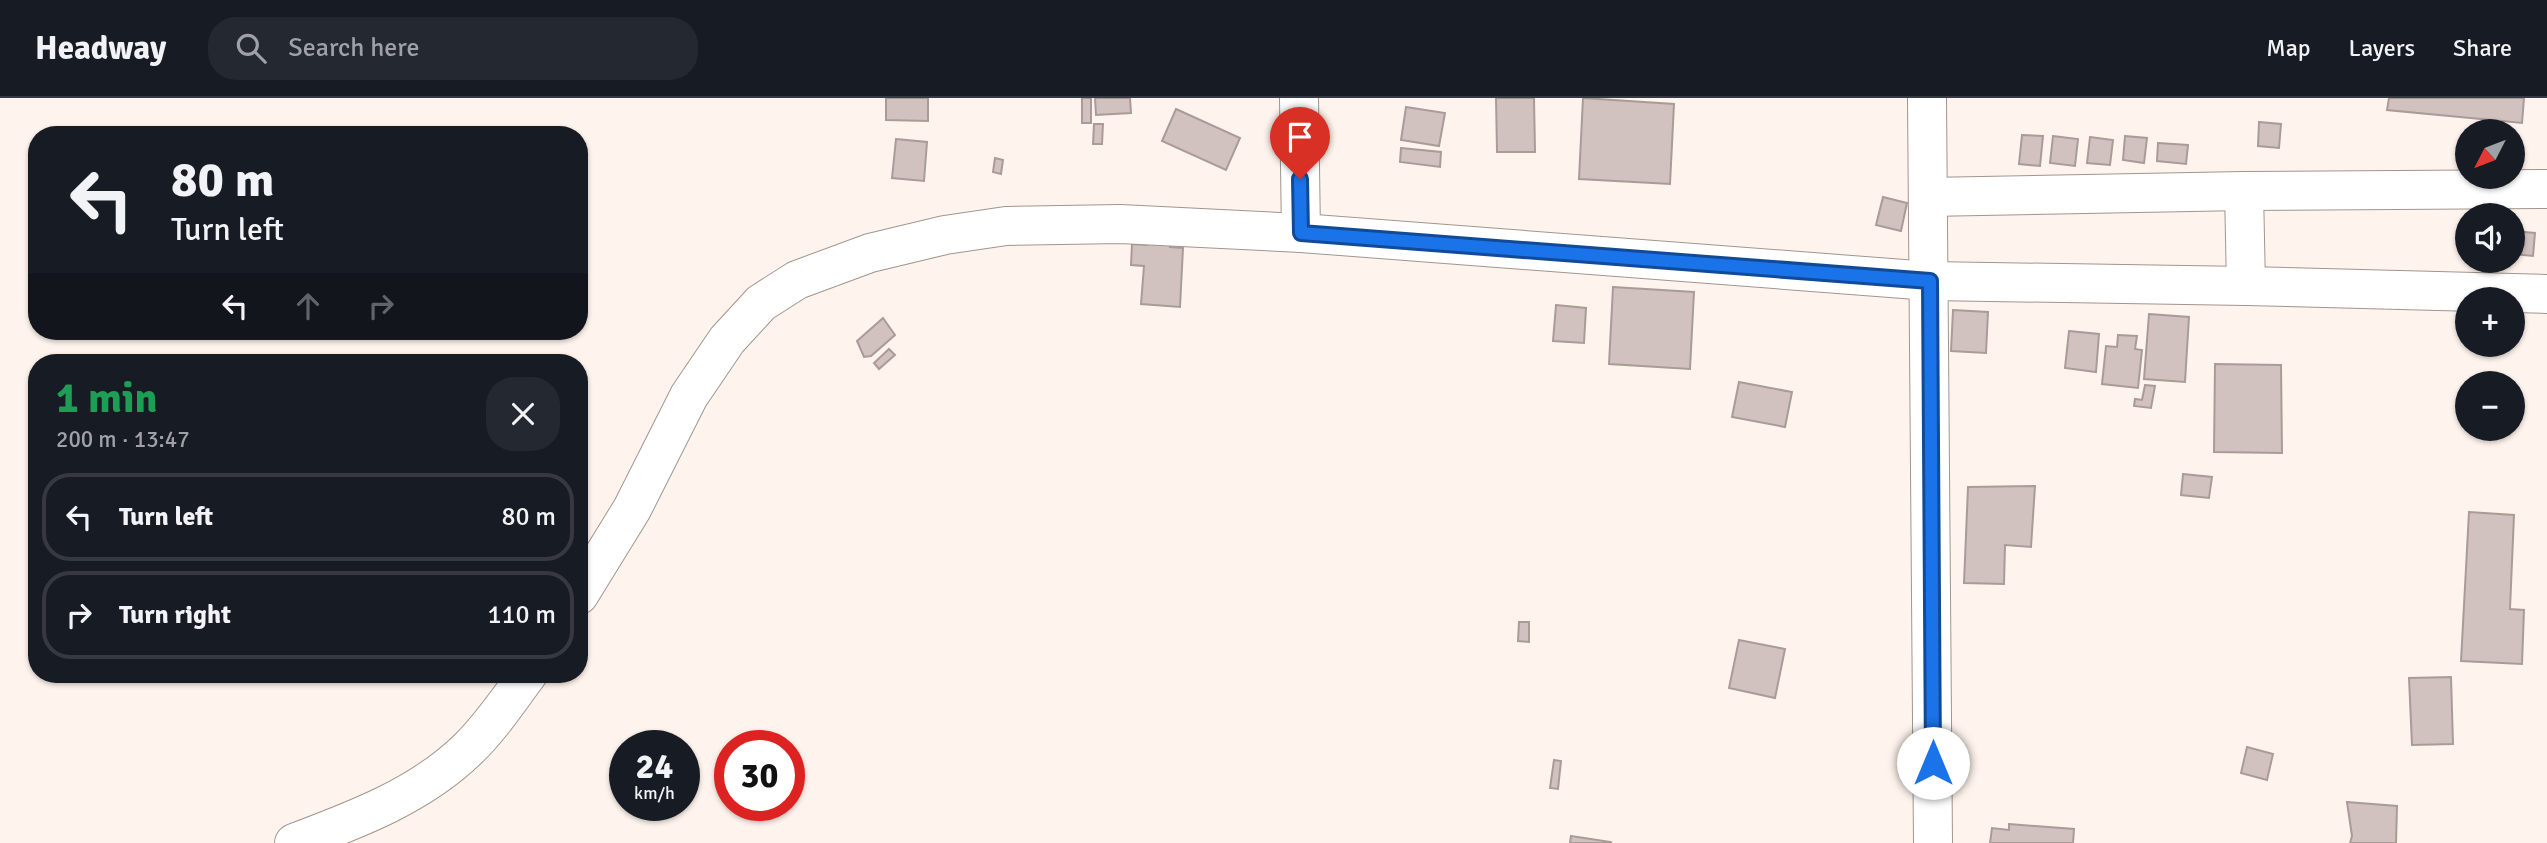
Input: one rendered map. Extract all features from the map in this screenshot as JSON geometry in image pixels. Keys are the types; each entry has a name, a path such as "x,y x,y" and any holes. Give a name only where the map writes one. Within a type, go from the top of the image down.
{"street":[{"path":"1299,98 1301,233"},
{"path":"1927,98 1933,843"},
{"path":"1928,197 2547,189"},
{"path":"2244,191 2246,286"},
{"path":"588,580 632,509 689,396 727,340 761,303 797,279 870,253 945,235 1006,226 1120,224 1301,233 1930,281 2547,294"},
{"path":"294,843 354,820 427,783 468,749 521,683"}],"building":[{"path":"886,98 928,98 928,121 886,120"},
{"path":"1082,98 1091,98 1091,123 1082,123"},
{"path":"1095,98 1130,98 1131,113 1096,115"},
{"path":"1496,98 1534,98 1535,152 1497,152"},
{"path":"1583,98 1674,104 1670,184 1579,179"},
{"path":"2389,98 2524,98 2522,119 2480,119 2387,110"},
{"path":"1406,107 1445,113 1439,146 1401,140"},
{"path":"1176,109 1240,138 1226,170 1162,141"},
{"path":"2259,122 2281,124 2279,148 2258,146"},
{"path":"1094,124 1103,124 1102,144 1093,144"},
{"path":"2022,135 2043,136 2040,166 2019,164"},
{"path":"2053,136 2078,139 2075,166 2050,163"},
{"path":"2125,136 2147,138 2144,163 2123,160"},
{"path":"2090,137 2113,140 2110,165 2087,163"},
{"path":"896,139 927,142 924,181 892,178"},
{"path":"2158,143 2188,145 2186,164 2157,161"},
{"path":"1401,148 1441,152 1440,167 1400,162"},
{"path":"995,158 1003,160 1001,174 993,172"},
{"path":"1883,197 1907,203 1901,231 1876,225"},
{"path":"2525,232 2535,233 2533,256 2525,255"},
{"path":"1148,234 1171,236 1170,247 1183,248 1180,307 1141,304 1144,266 1131,265 1132,244 1147,245"},
{"path":"1613,287 1694,292 1690,369 1609,364"},
{"path":"1556,305 1586,308 1584,343 1553,341"},
{"path":"1953,310 1988,312 1986,353 1951,351"},
{"path":"2149,314 2189,317 2185,382 2144,379"},
{"path":"883,318 895,335 871,356 864,357 857,341"},
{"path":"2069,331 2099,334 2096,372 2065,368"},
{"path":"2118,335 2137,336 2135,349 2142,350 2138,388 2102,384 2106,346 2117,347"},
{"path":"889,349 895,355 879,369 874,363"},
{"path":"2215,364 2281,365 2282,453 2214,452"},
{"path":"1739,382 1792,392 1785,427 1732,417"},
{"path":"2145,385 2155,386 2151,408 2134,406 2135,399 2142,400"},
{"path":"2183,474 2212,477 2209,498 2181,495"},
{"path":"2035,486 2031,547 2005,545 2004,584 1964,583 1968,487"},
{"path":"2469,512 2514,515 2510,609 2524,610 2522,664 2461,661"},
{"path":"1519,622 1529,622 1529,642 1518,641"},
{"path":"1739,640 1785,649 1775,698 1729,688"},
{"path":"2451,677 2453,744 2412,745 2409,678"},
{"path":"2247,747 2273,754 2267,780 2241,773"},
{"path":"1554,760 1561,761 1558,789 1550,788"},
{"path":"2347,802 2397,806 2396,843 2350,843 2352,836"},
{"path":"2009,824 2074,829 2073,843 1990,843 1992,828 2009,830"},
{"path":"1571,836 1611,842 1611,843 1570,843"}],"route":[{"path":"1300,179 1301,233 1930,281 1933,763"}]}
